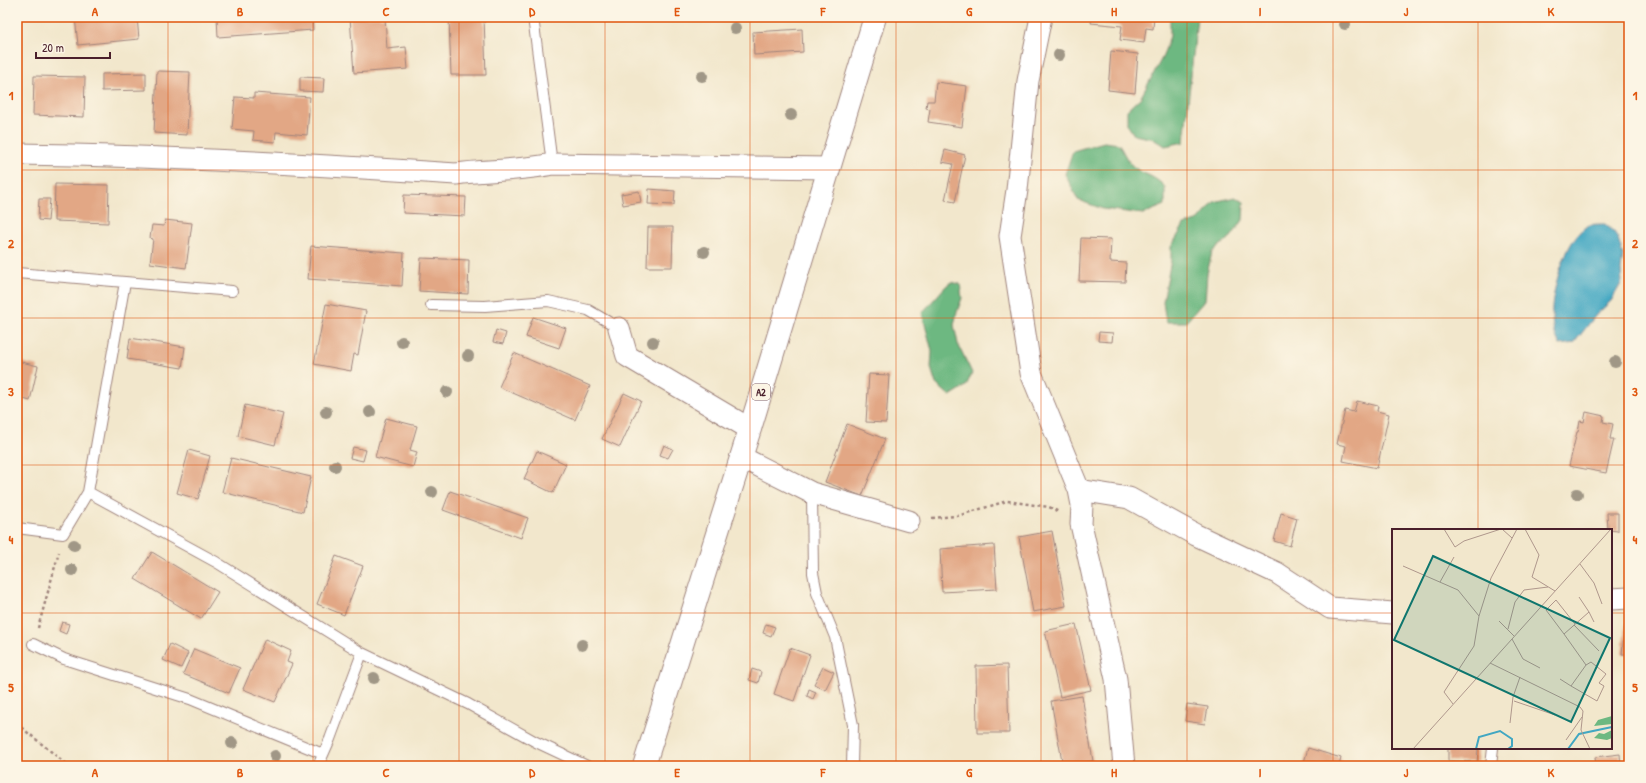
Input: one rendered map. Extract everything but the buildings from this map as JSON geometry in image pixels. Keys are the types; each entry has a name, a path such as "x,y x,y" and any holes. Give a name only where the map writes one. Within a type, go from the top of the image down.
{"main road":[{"name":"A2","path":"644,766 750,429 875,17"}],"street":[{"path":"1040,17 1028,81 1017,190 1010,236 1031,373 1079,490 1082,505 1081,524 1116,679 1124,766"},
{"path":"17,154 78,154 456,174 485,170 534,168 552,164 829,168"},
{"path":"620,328 627,356 750,429"},
{"path":"741,457 812,493 909,521"},
{"path":"1079,490 1129,498 1196,535 1277,573 1330,608 1392,613"},
{"path":"1612,599 1629,598"}],"lane":[{"path":"533,17 552,164"},
{"path":"17,273 232,291"},
{"path":"17,528 63,534 88,492 125,282"},
{"path":"431,305 485,306 548,301 588,310 620,328"},
{"path":"88,492 216,562 362,653 468,704 536,742 587,766"},
{"path":"812,493 813,573 817,593 835,637 853,724 852,766"},
{"path":"34,644 64,659 190,699 323,754"},
{"path":"318,766 362,653"},
{"path":"1491,766 1493,749"}],"path":[{"path":"909,521 957,516 1007,501 1049,507 1081,524"},
{"path":"34,644 63,534"},
{"path":"17,724 69,766"}],"green space":[{"path":"1170,17 1197,17 1184,142 1165,146 1155,139 1134,135 1127,124 1127,110 1141,97 1163,56 1170,36"},
{"path":"1104,142 1119,144 1132,166 1154,178 1165,187 1165,205 1143,214 1103,209 1078,200 1065,174 1073,151"},
{"path":"1235,197 1244,202 1243,220 1231,237 1212,252 1207,274 1205,300 1186,322 1166,322 1163,302 1171,260 1171,247 1184,225 1199,220 1214,202"},
{"path":"951,282 960,284 962,298 954,325 958,344 972,373 966,386 950,396 936,384 931,368 932,351 922,313"}],"water":[{"path":"1605,224 1617,235 1623,255 1621,270 1622,282 1611,301 1596,315 1574,343 1560,345 1553,327 1552,306 1557,280 1567,251 1574,239 1582,230 1590,225"}]}
